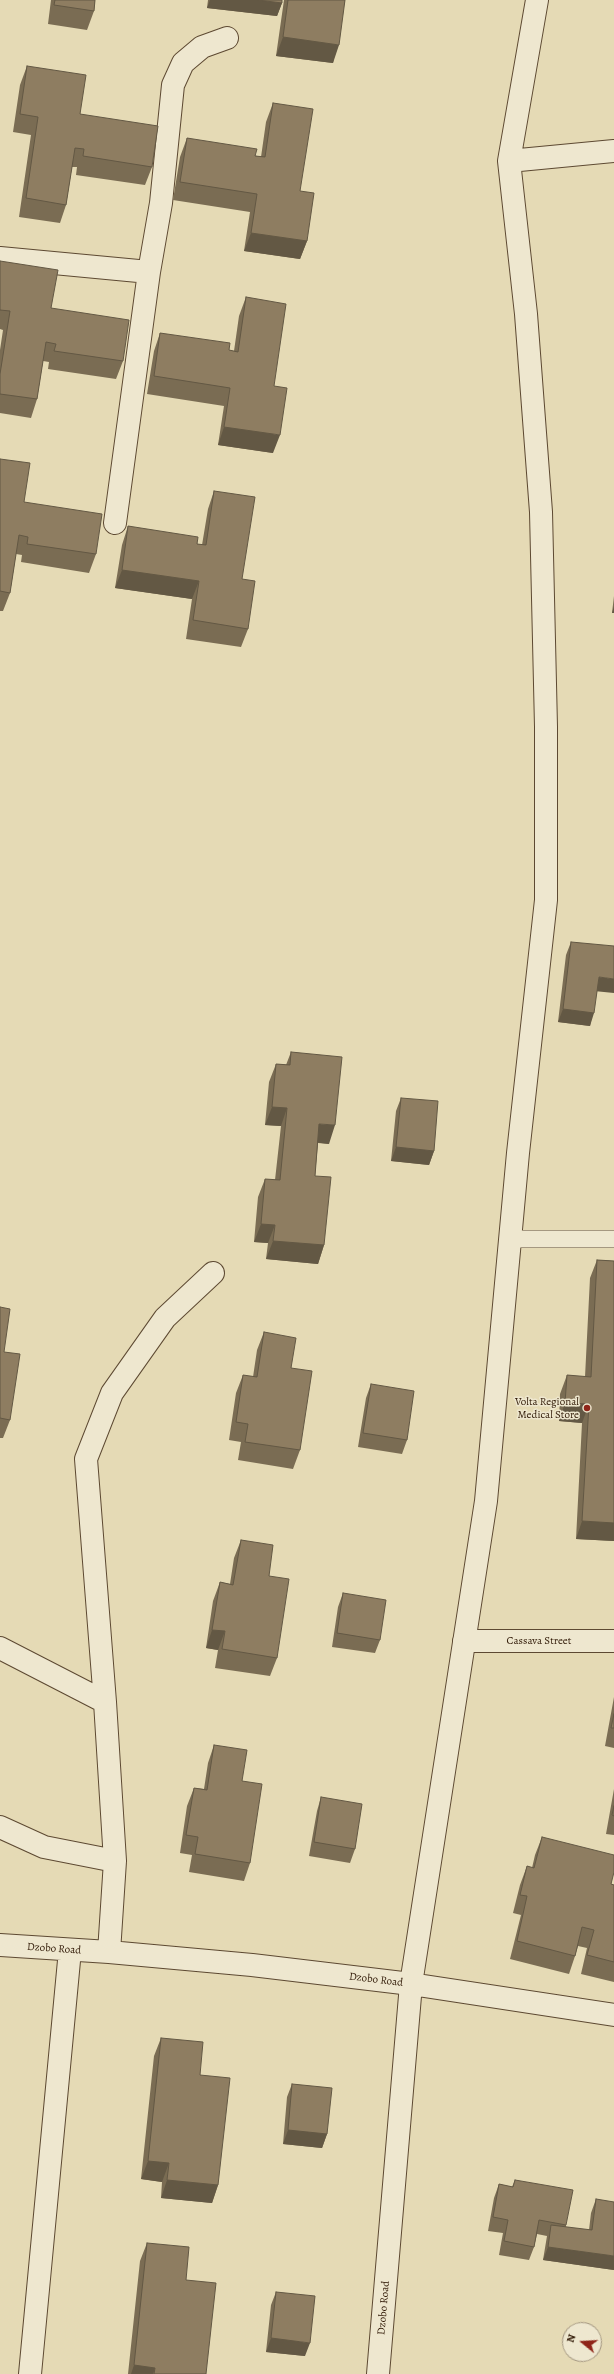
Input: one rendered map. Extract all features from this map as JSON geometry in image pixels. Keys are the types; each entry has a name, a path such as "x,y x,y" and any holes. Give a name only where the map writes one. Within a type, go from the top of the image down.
{"street":[{"path":"537,0 509,161 526,314 541,512 546,727 546,900 510,1239 486,1501 411,1984 614,2015"},
{"path":"115,523 149,272 161,203 173,84 183,63 202,47 227,38"},
{"path":"509,161 614,151"},
{"path":"0,258 149,272"},
{"path":"109,1952 115,1862 105,1702 86,1459 112,1393 165,1318 213,1274"},
{"name":"Cassava Street","path":"464,1641 614,1641"},
{"path":"0,1648 105,1702"},
{"path":"0,1827 44,1847 115,1862"},
{"name":"Dzobo Road","path":"0,1945 109,1952 252,1965 411,1984 378,2374"},
{"path":"30,2374 70,1950"}],"lane":[{"path":"510,1239 614,1239"}],"building":[{"path":"55,0 95,0 94,11 54,5"},
{"path":"258,0 282,0 282,3"},
{"path":"288,0 345,0 339,45 283,37"},
{"path":"27,66 86,75 80,114 158,126 152,167 83,156 84,149 75,148 66,205 26,198 38,117 20,114"},
{"path":"273,103 313,109 300,191 314,193 307,241 251,233 257,194 180,182 187,138 257,149 255,156 265,157"},
{"path":"0,261 58,270 51,308 129,320 123,361 54,351 56,344 46,342 37,399 0,394 0,374 10,311 0,310"},
{"path":"246,297 286,304 274,386 287,388 280,435 224,427 230,388 154,376 160,333 230,343 229,350 238,352"},
{"path":"0,459 30,463 24,502 102,514 96,554 27,544 28,537 19,535 10,593 0,591"},
{"path":"214,491 255,497 242,579 255,581 248,629 193,620 199,581 122,570 128,526 198,537 197,544 206,545"},
{"path":"571,942 614,946 614,979 599,977 594,1013 563,1009"},
{"path":"291,1052 342,1057 335,1125 319,1124 315,1176 331,1177 324,1245 273,1241 275,1225 261,1224 265,1179 280,1180 287,1108 272,1107 276,1064 290,1065"},
{"path":"401,1098 438,1101 434,1151 396,1147"},
{"name":"Volta Regional Medical Store","path":"597,1260 614,1261 614,1523 582,1521 589,1404 565,1403 567,1375 591,1377"},
{"path":"0,1307 10,1309 4,1352 20,1354 10,1420 0,1418"},
{"path":"264,1332 296,1338 291,1368 312,1371 300,1450 245,1442 248,1424 236,1422 243,1375 257,1377"},
{"path":"371,1384 414,1391 407,1440 363,1433"},
{"path":"241,1540 273,1545 269,1576 289,1579 277,1658 222,1649 225,1631 212,1630 220,1582 233,1585"},
{"path":"343,1593 386,1600 380,1640 337,1633"},
{"path":"614,1714 614,1728 611,1728"},
{"path":"214,1745 247,1750 242,1781 262,1784 250,1863 195,1854 198,1837 186,1835 194,1788 207,1790"},
{"path":"321,1797 362,1804 355,1849 314,1842"},
{"path":"542,1837 614,1855 614,1872 611,1884 614,1885 614,1962 587,1955 594,1930 582,1927 575,1956 517,1941 527,1896 520,1895 527,1866 534,1868"},
{"path":"161,2038 203,2042 200,2075 230,2078 218,2185 167,2180 169,2163 148,2161"},
{"path":"292,2084 332,2088 327,2134 288,2130"},
{"path":"515,2180 573,2190 566,2225 539,2220 534,2247 504,2241 508,2220 493,2217 499,2184 513,2187"},
{"path":"596,2199 614,2202 614,2256 548,2247 551,2225 592,2230"},
{"path":"147,2243 189,2247 186,2280 216,2283 206,2374 154,2374 155,2368 134,2365"},
{"path":"276,2292 315,2296 310,2343 271,2338"}],"place":[{"name":"Volta Regional Medical Store","path":"587,1408"}]}
